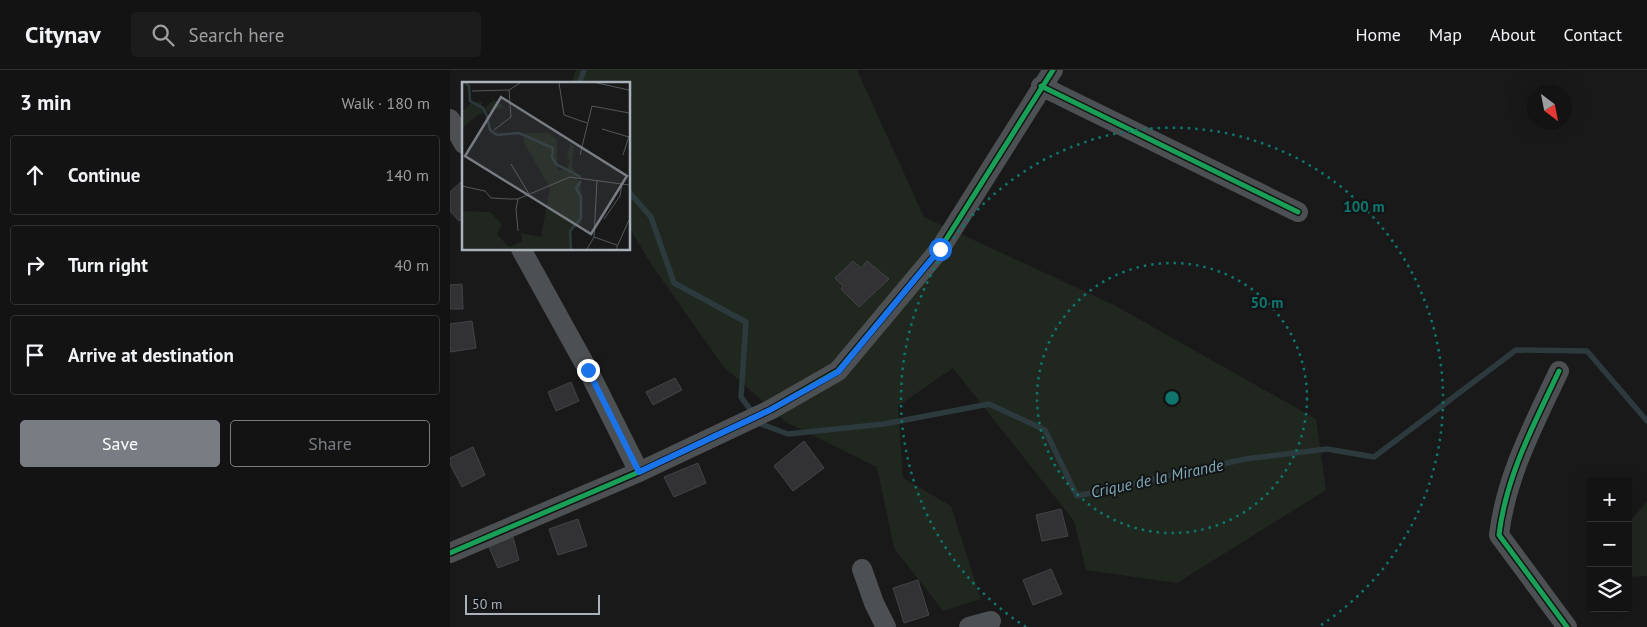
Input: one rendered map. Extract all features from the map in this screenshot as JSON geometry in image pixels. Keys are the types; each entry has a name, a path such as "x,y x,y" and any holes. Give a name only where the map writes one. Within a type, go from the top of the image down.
{"street":[{"path":"452,548 639,472 770,410 838,372 940,249 1053,70"},
{"path":"1042,86 1298,212"},
{"path":"450,119 462,140"},
{"path":"522,250 588,370 639,472"},
{"path":"1558,371 1518,458 1501,514 1498,535 1567,627"},
{"path":"862,569 874,603 886,627"},
{"path":"969,627 991,621"}],"shaded area":[{"path":"576,70 857,70 924,217 1114,305 1316,419 1326,490 1177,583 1086,570 1074,521 953,368 898,406 903,478 951,506 981,599 943,611 894,548 877,467 786,422 723,366 651,264 630,229 630,82 572,82"},
{"path":"1647,502 1647,576 1632,577 1632,519"}],"building":[{"path":"462,181 462,219 459,221 450,211 450,192"},
{"path":"853,261 861,268 867,261 889,279 859,307 841,289 843,286 835,278"},
{"path":"462,284 463,309 450,309 450,285"},
{"path":"472,321 476,348 450,352 450,324"},
{"path":"675,378 682,390 653,405 646,392"},
{"path":"571,382 579,401 556,411 548,392"},
{"path":"804,441 824,468 793,491 774,466"},
{"path":"473,447 485,475 462,487 450,464 450,458"},
{"path":"698,463 706,483 674,497 664,477"},
{"path":"1061,509 1068,536 1042,541 1036,515"},
{"path":"578,519 587,546 558,555 549,529"},
{"path":"513,537 519,560 498,568 489,547"},
{"path":"1051,569 1062,594 1033,605 1023,580"},
{"path":"918,580 929,615 904,623 893,588"}],"waterway":[{"name":"Crique de la Mirande","path":"580,82 584,70"},
{"name":"Crique de la Mirande","path":"630,193 651,217 674,283 746,322 741,397 761,424 788,434 884,424 989,404 1045,430 1077,496 1245,459 1327,449 1374,457 1516,350 1587,351 1647,421"}],"cycle path":[{"path":"450,553 639,472 770,410 838,371 940,249 1053,70"},
{"path":"1041,86 1298,212"},
{"path":"1559,371 1514,471 1499,535 1567,627"}],"route":[{"path":"588,370 639,472 770,410 838,372 940,249"}]}
